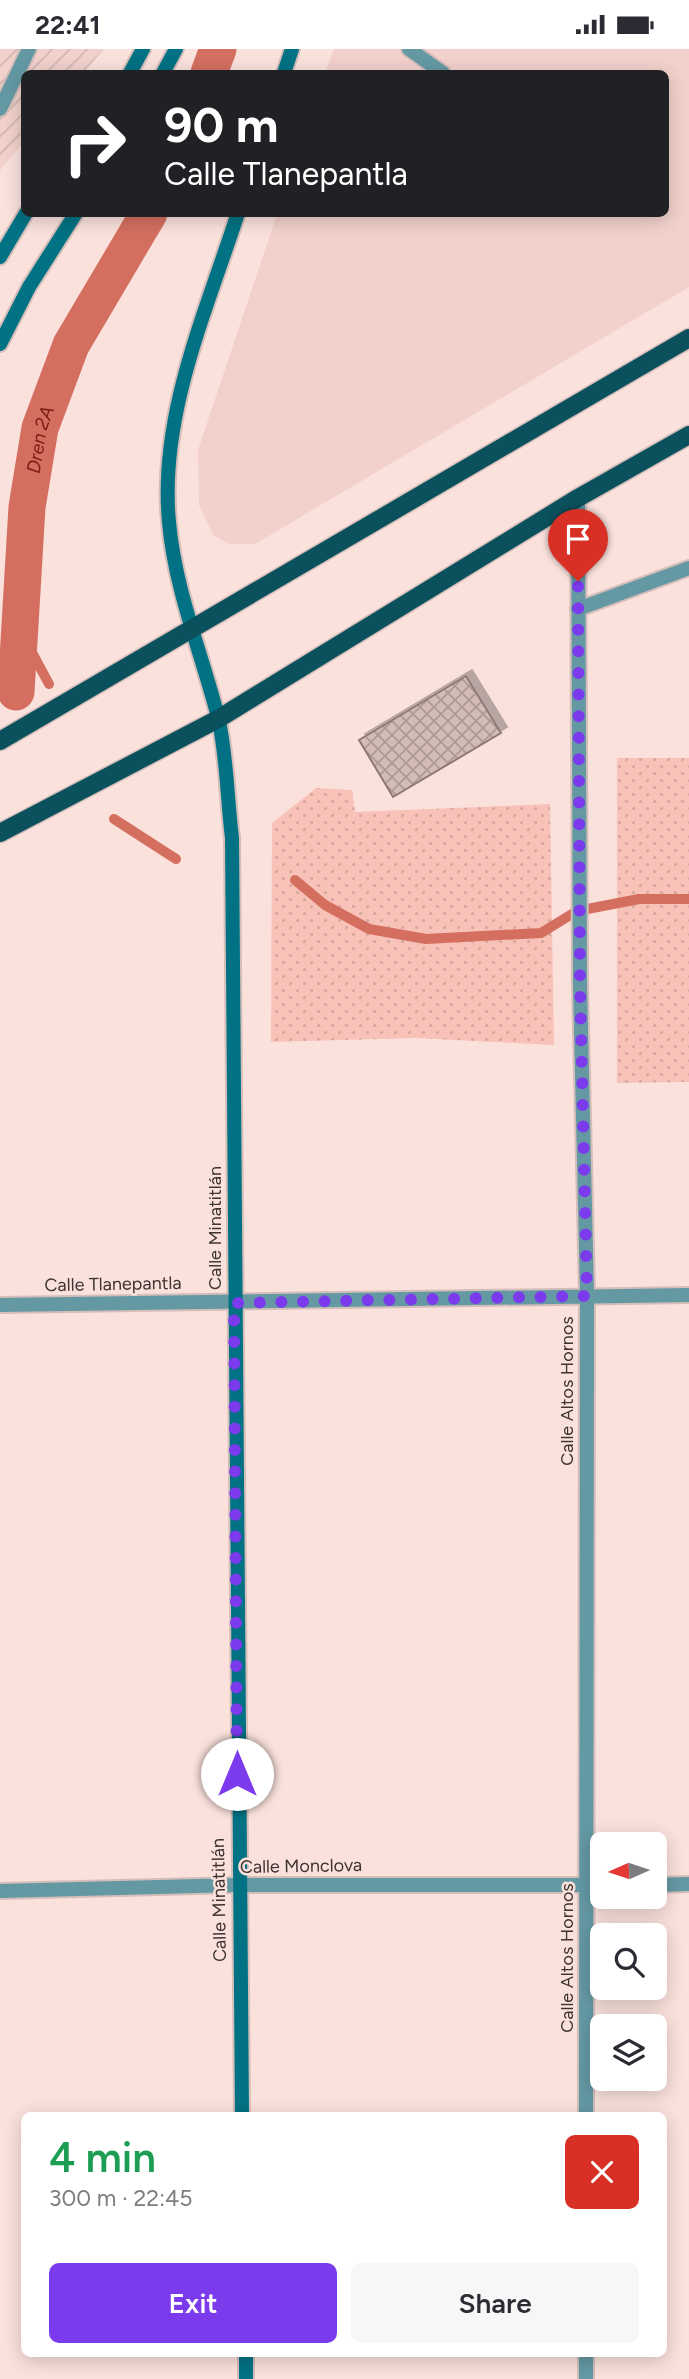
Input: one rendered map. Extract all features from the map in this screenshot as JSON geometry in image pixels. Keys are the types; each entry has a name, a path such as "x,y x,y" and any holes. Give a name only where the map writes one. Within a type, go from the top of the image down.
{"main road":[{"path":"132,70 143,49"},
{"path":"165,70 176,49"},
{"path":"285,70 292,49"},
{"path":"0,257 24,217"},
{"path":"0,344 29,287 73,217"},
{"name":"Calle Minatitlán","path":"237,217 176,411 169,468 168,520 176,580 218,719 232,838 238,1885 242,2112"},
{"path":"0,741 689,338"},
{"path":"0,833 218,719 578,498 689,435"},
{"path":"246,2357 246,2379"}],"street":[{"path":"0,110 29,49"},
{"path":"410,49 439,70"},
{"name":"Calle Altos Hornos","path":"578,498 580,984 593,1832"},
{"path":"578,608 689,568"},
{"name":"Calle Tlanepantla","path":"0,1305 689,1295"},
{"path":"667,1885 689,1884"},
{"name":"Calle Monclova","path":"0,1891 238,1885 590,1885"},
{"name":"Calle Altos Hornos","path":"586,2112 593,1909"},
{"path":"586,2357 586,2379"}],"shaded area":[{"path":"0,49 104,49 86,70 21,70 21,146 0,170"},
{"path":"334,49 689,49 689,287 255,544 229,544 213,535 199,505 198,450 276,217 669,217 669,70 326,70"},
{"path":"617,758 689,758 689,1082 617,1083"},
{"path":"316,788 352,790 355,812 550,804 554,1045 414,1038 271,1042 272,823"}],"building":[{"path":"466,676 501,733 393,797 359,740"}],"waterway":[{"name":"Dren 2A","path":"210,70 218,49"},
{"name":"Dren 2A","path":"16,692 27,507 40,428 71,345 147,217"},
{"path":"21,632 49,684"},
{"path":"114,819 176,859"},
{"path":"295,880 325,905 369,929 426,939 541,933 577,911 639,899 689,899"}],"route":[{"path":"237,1774 234,1303 587,1296 580,984 582,936 578,581"}]}
